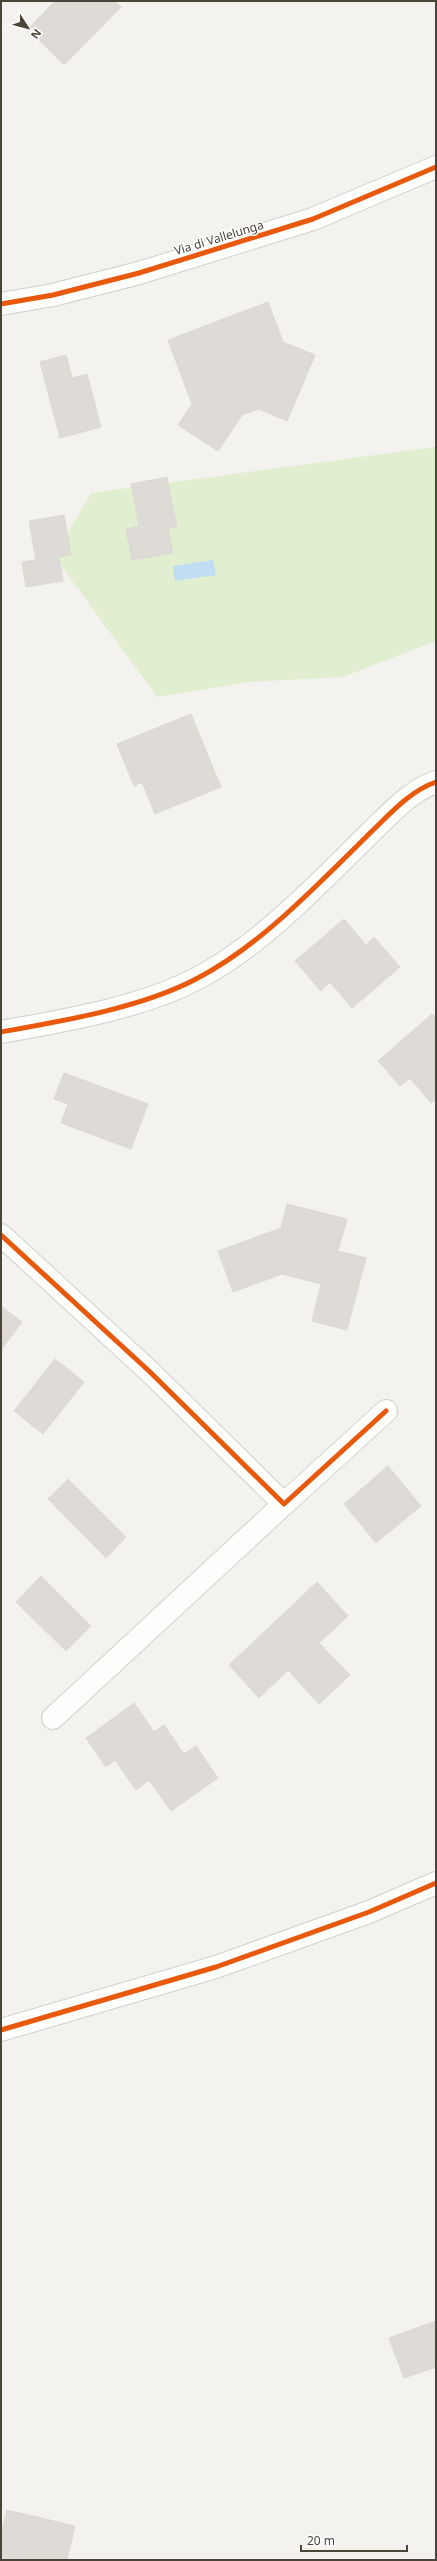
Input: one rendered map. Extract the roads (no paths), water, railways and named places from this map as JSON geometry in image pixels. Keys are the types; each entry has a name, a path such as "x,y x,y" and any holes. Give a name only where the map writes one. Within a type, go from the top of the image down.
{"street":[{"name":"Via di Vallelunga","path":"1,304 53,295 139,273 305,221 436,167"},
{"path":"1,1032 71,1018 155,996 208,972 238,952 296,905 400,805 419,790 436,782"},
{"path":"1,1235 149,1371 284,1504"},
{"path":"53,1718 386,1411"},
{"path":"1,2030 216,1967 369,1912 436,1883"}],"water":[{"path":"213,560 216,575 175,581 173,566"}]}
